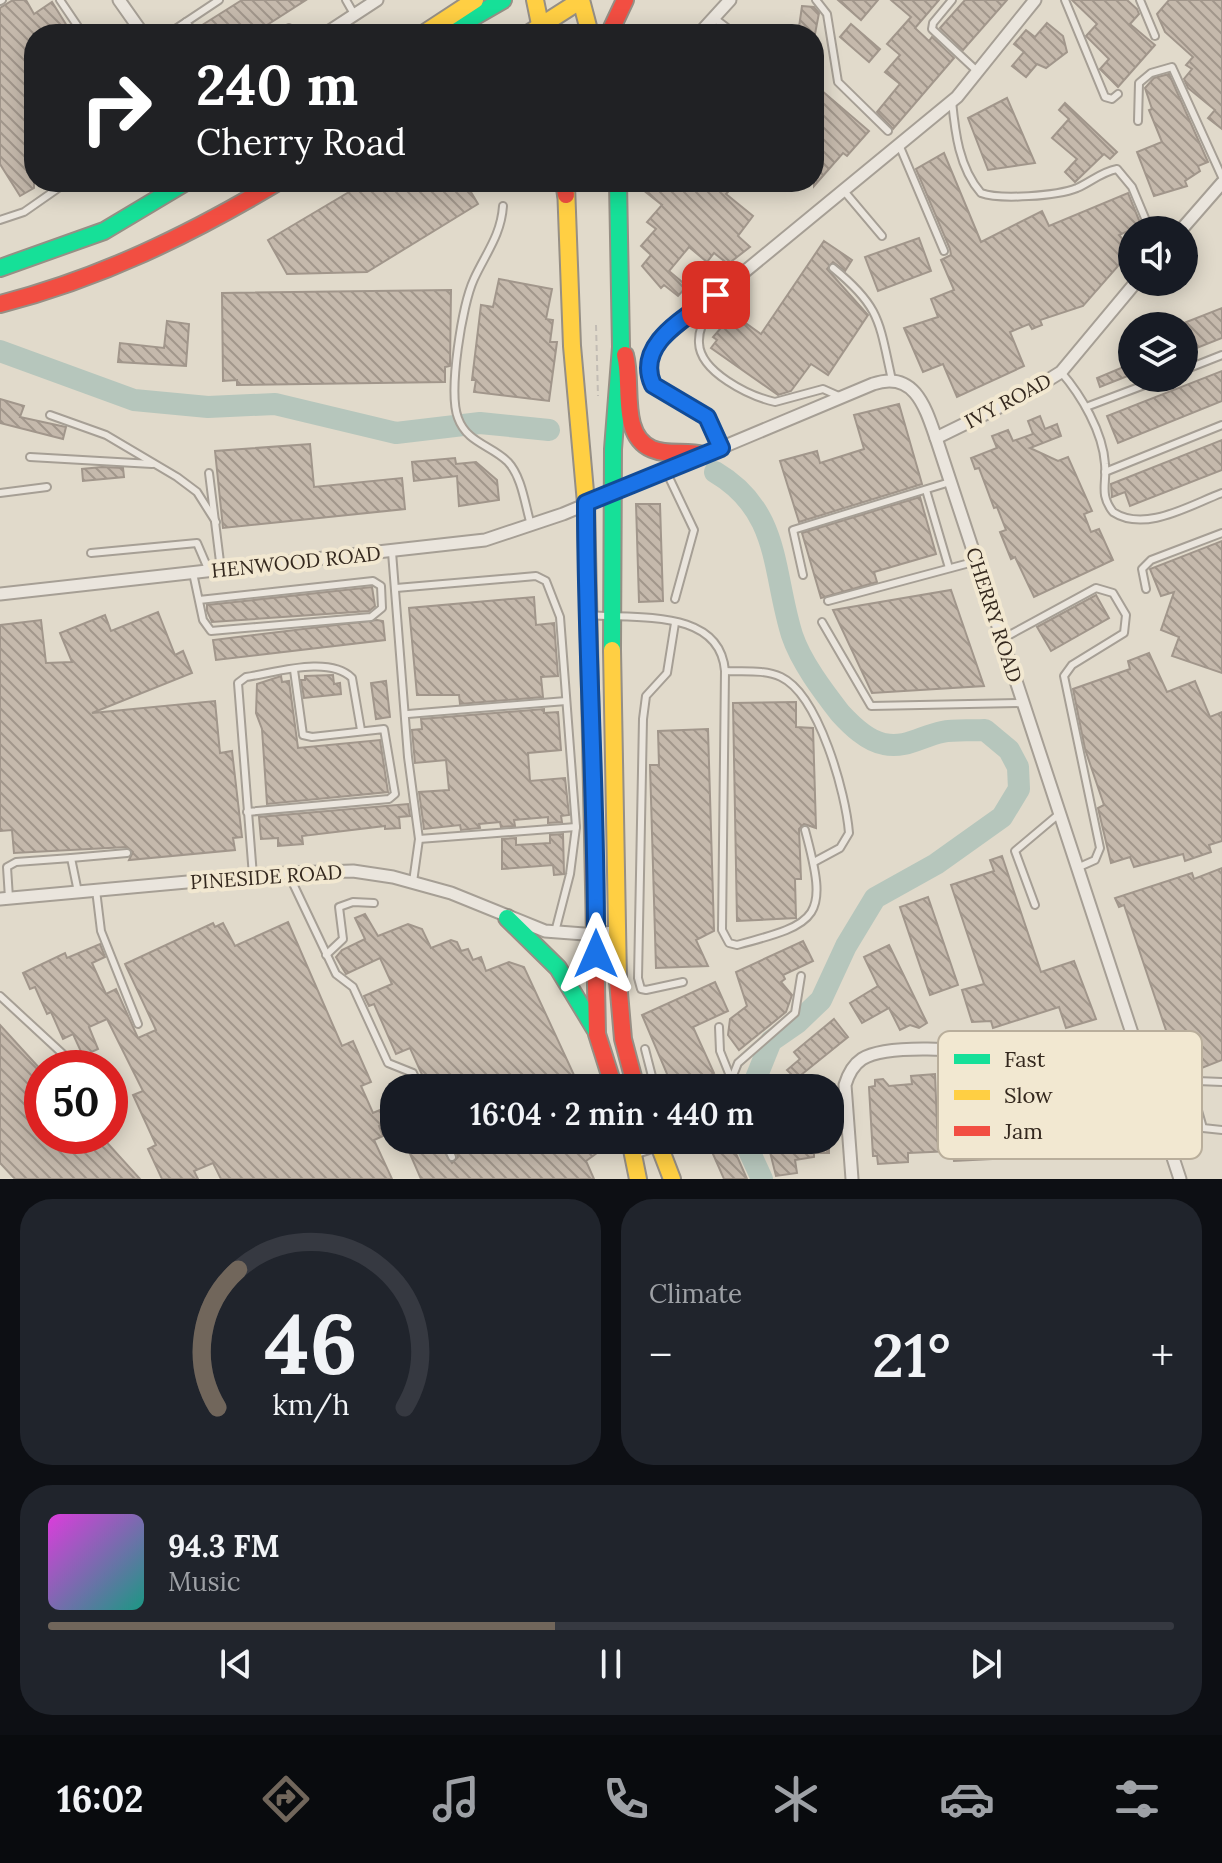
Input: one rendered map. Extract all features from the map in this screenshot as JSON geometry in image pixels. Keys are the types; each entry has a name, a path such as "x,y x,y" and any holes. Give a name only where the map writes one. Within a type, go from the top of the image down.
{"main road":[{"path":"438,24 475,0"},
{"path":"461,24 503,0"},
{"path":"535,0 537,24"},
{"path":"547,24 581,0 587,24"},
{"path":"614,24 625,0"},
{"path":"0,268 104,231 169,192"},
{"path":"0,304 78,283 132,263 179,240 261,192"},
{"path":"565,192 572,346 586,503 597,1034"},
{"path":"618,192 621,347 613,490 612,617 618,999 623,1039 632,1074"},
{"path":"621,347 630,366 632,424 639,441 656,450 688,449 703,455"},
{"path":"507,918 551,955 570,981 597,1034 610,1074"},
{"path":"633,1154 638,1179"},
{"path":"662,1154 672,1179"}],"street":[{"path":"119,0 136,24"},
{"path":"341,24 377,0"},
{"path":"708,24 730,0"},
{"path":"721,448 707,417 653,385 647,363 653,347 900,147 952,101 1035,0"},
{"path":"1192,216 1222,180"},
{"name":"IVY ROAD","path":"936,438 1026,394 1061,372 1124,296"},
{"path":"586,503 841,397 892,380"},
{"name":"CHERRY ROAD","path":"892,380 909,385 919,396 936,438 1132,1031"},
{"name":"HENWOOD ROAD","path":"0,594 485,540 586,503"},
{"name":"PINESIDE ROAD","path":"4,899 287,873 353,871 413,882 488,907 507,918 555,932 618,932"},
{"path":"852,1179 845,1092 851,1070 862,1058 878,1053 938,1050"},
{"name":"CHERRY ROAD","path":"1174,1159 1180,1179"}],"lane":[{"path":"60,0 76,24"},
{"path":"183,24 219,0"},
{"path":"346,0 355,15"},
{"path":"816,0 827,14 838,82 888,131"},
{"path":"952,0 933,23 932,29 978,72"},
{"path":"1065,0 1105,97 1112,99 1118,94"},
{"path":"1140,0 1155,36"},
{"path":"714,18 721,24"},
{"path":"1138,121 1139,83 1161,68 1172,67 1222,180"},
{"path":"952,101 958,146 969,174 981,193 1058,194 1117,169 1132,187 1144,216"},
{"path":"900,147 944,251"},
{"path":"844,191 882,236"},
{"path":"0,220 24,212 53,192"},
{"path":"503,206 499,233 468,292 459,333 456,410 464,430 480,445 506,459 512,467 531,525"},
{"path":"833,268 862,292 873,309 892,380"},
{"path":"716,295 699,332 701,358 710,367 775,402 823,389 841,397"},
{"path":"1198,364 1222,355"},
{"path":"1061,372 1086,407 1105,459 1102,486 1113,512 1129,520 1155,518 1222,493"},
{"path":"1086,407 1126,392"},
{"path":"50,415 106,435 140,453 197,492 216,522"},
{"path":"1105,472 1222,425"},
{"path":"30,457 152,464"},
{"path":"665,469 694,530 675,599"},
{"path":"209,473 216,522 215,570"},
{"path":"803,575 793,530 950,482"},
{"path":"0,493 47,487"},
{"path":"926,490 949,568"},
{"path":"1146,589 1142,569 1151,560 1222,533"},
{"path":"91,553 195,543 215,570"},
{"path":"392,552 408,714 408,757 419,839 413,882"},
{"path":"828,601 977,561"},
{"path":"193,573 203,620 211,631 371,617 382,608 381,586 373,581 199,600"},
{"path":"396,588 536,576 544,579 560,617 576,827 570,874 555,932"},
{"path":"1002,639 1096,588 1113,593 1126,615 1128,623 1124,633 1072,665 1064,676 1100,848 1095,860 1077,868"},
{"path":"586,615 697,627 720,647 725,671 722,930 726,940 737,945 797,927 808,919 817,903 814,862 805,830"},
{"path":"822,622 871,706 1024,703"},
{"path":"675,623 667,673 646,696 643,719 638,978 641,989 646,990 683,982"},
{"path":"253,876 237,687 246,677 332,667 349,674 355,690 361,730"},
{"path":"247,812 392,798 395,785 386,731 381,728 312,737 303,735 294,670"},
{"path":"725,671 764,672 783,678 817,717 849,833 840,848 814,862"},
{"path":"408,714 566,701"},
{"path":"1035,905 1015,851 1059,814"},
{"path":"419,839 576,827"},
{"path":"4,899 3,877 11,863 127,853"},
{"path":"71,858 78,892"},
{"path":"287,873 336,974 353,987 388,1063 413,1074"},
{"path":"96,890 101,931 138,1024"},
{"path":"326,955 343,939 339,907 353,902 374,903"},
{"path":"731,1074 738,1063 795,1013 801,976"},
{"path":"0,996 58,1050"},
{"path":"719,1027 720,1051 729,1074"},
{"path":"645,1049 651,1074"},
{"path":"1202,1083 1222,1082"},
{"path":"1202,1126 1207,1130 1222,1130"}],"path":[{"path":"596,325 598,396"}],"building":[{"path":"13,0 26,0 34,14 52,2 66,24 24,24 24,192 27,192 20,196 0,164 0,8"},
{"path":"242,0 306,0 269,24 204,24"},
{"path":"838,0 878,0 861,20"},
{"path":"891,0 939,0 915,28 929,41 932,37 954,58 893,129 877,112 900,84 885,72 900,55 887,44 911,17"},
{"path":"965,0 1007,0 963,50 940,28"},
{"path":"1072,0 1127,0 1137,9 1139,14 1130,24 1155,45 1118,87 1100,69 1109,59 1086,36 1097,24"},
{"path":"1169,0 1222,0 1222,129 1208,118 1215,110 1188,88 1184,79 1192,69 1186,65 1193,57 1165,32 1157,14"},
{"path":"802,6 814,7 819,13 817,24 799,24"},
{"path":"1047,23 1063,36 1067,52 1046,68 1037,64 1026,77 1012,66 1024,52 1014,44 1026,30 1035,37"},
{"path":"851,24 880,49 869,62 840,37"},
{"path":"1169,74 1208,162 1198,166 1200,171 1185,181 1187,186 1154,196 1137,152 1162,142 1149,110 1152,109 1145,88 1154,78"},
{"path":"824,93 869,131 847,156 843,153 824,175"},
{"path":"1007,98 1035,163 988,170 968,118"},
{"path":"1065,103 1117,152 1110,159 1104,154 1075,182 1065,172 1077,159 1052,138 1069,119 1059,110"},
{"path":"944,153 981,242 1042,211 1049,226 1128,193 1137,216 1118,216 1118,266 1083,306 1040,320 1042,325 1032,329 1029,324 1010,332 1024,366 957,397 943,364 923,372 904,328 938,317 931,299 954,290 941,260 951,255 950,249 916,169"},
{"path":"349,192 471,192 478,204 367,272 287,274 268,240"},
{"path":"646,192 728,192 726,194 753,216 738,236 750,247 728,264 714,253 707,262 689,247 669,271 687,286 678,296 664,285 661,288 642,266 651,255 641,246 656,229 647,222 662,205"},
{"path":"919,238 931,271 878,291 865,257"},
{"path":"824,241 852,260 845,271 833,262 827,269 868,315 828,375 811,364 791,391 778,395 711,348 717,340 713,337 733,314 761,334"},
{"path":"499,279 552,289 546,319 553,320 550,342 557,342 549,401 474,392 476,380 472,380 481,305 493,307"},
{"path":"451,290 450,366 445,367 445,382 237,385 237,380 223,381 222,293"},
{"path":"1222,308 1222,338 1198,347 1198,317"},
{"path":"167,321 189,324 186,366 118,362 120,343 164,348"},
{"path":"1118,369 1118,380 1100,387 1097,378"},
{"path":"1222,371 1222,401 1118,443 1107,416 1168,392 1198,392 1198,380"},
{"path":"0,399 24,406 20,417 66,427 63,439 0,423"},
{"path":"899,404 922,484 799,522 780,461 817,451 820,463 864,449 854,415"},
{"path":"1040,416 1045,429 1057,424 1061,436 1030,448 1058,461 1068,457 1092,511 1084,514 1091,532 1099,529 1113,560 1034,597 1015,557 1011,559 1000,532 1006,530 997,507 994,508 979,468 975,469 971,458 997,448 992,436 1008,430 1013,441 1033,434 1028,421"},
{"path":"1222,440 1222,470 1130,506 1125,492 1112,497 1111,484"},
{"path":"310,444 314,487 402,478 405,509 223,528 215,451"},
{"path":"455,458 456,464 476,462 497,480 499,500 459,506 457,476 414,481 412,462"},
{"path":"123,468 124,477 83,481 82,469"},
{"path":"920,497 936,554 874,572 877,582 821,598 802,533"},
{"path":"636,504 660,504 663,601 639,602"},
{"path":"1222,541 1222,673 1172,656 1179,637 1161,630 1174,592 1161,596 1150,569"},
{"path":"372,587 375,606 369,611 212,622 207,611 207,605"},
{"path":"951,590 984,686 872,693 833,610"},
{"path":"1096,595 1109,618 1051,651 1037,627"},
{"path":"534,597 536,625 554,623 558,676 541,677 543,697 460,704 459,695 417,695 409,608"},
{"path":"158,612 175,655 183,651 192,673 92,713 215,701 220,753 232,751 242,837 233,838 235,850 129,860 133,852 127,847 14,853 12,830 0,831 0,625 41,620 46,663 72,662 60,633 105,615 111,631"},
{"path":"383,621 385,640 216,660 213,640"},
{"path":"1149,653 1167,692 1195,681 1210,717 1222,712 1222,841 1209,845 1211,852 1185,861 1183,854 1134,867 1130,857 1111,863 1098,808 1104,805 1085,749 1073,689 1130,669 1128,661"},
{"path":"333,675 334,684 340,683 341,694 304,698 301,680 305,680 305,676"},
{"path":"281,676 282,682 289,681 298,748 380,740 388,792 267,804 262,729 256,713 257,684"},
{"path":"386,681 390,717 376,719 371,683"},
{"path":"796,702 796,727 813,728 816,828 804,824 799,829 801,879 795,879 796,918 737,921 733,703"},
{"path":"544,709 544,713 558,712 561,750 528,753 530,781 565,778 569,815 561,816 562,822 548,823 548,817 514,820 515,826 501,827 500,822 461,830 460,825 424,829 419,792 449,790 446,760 415,763 412,730 422,729 421,719"},
{"path":"708,729 714,931 696,940 708,966 656,968 650,765 659,765 658,731"},
{"path":"408,804 410,816 399,817 400,828 385,829 385,826 302,836 303,844 278,846 278,838 261,839 259,817"},
{"path":"563,834 564,874 554,875 553,865 502,869 502,839 516,838 516,845 550,843 550,835"},
{"path":"1002,856 1041,972 1074,961 1096,1019 1066,1028 1059,1007 993,1028 991,1021 972,1022 962,990 984,984 951,885 994,871 990,860"},
{"path":"1222,868 1222,1060 1202,1068 1202,1031 1166,1031 1124,905 1119,907 1115,898 1192,873 1194,879"},
{"path":"928,897 958,985 930,995 900,907"},
{"path":"365,914 378,936 408,924 422,929 431,948 451,940 457,942 461,951 468,949 473,960 481,957 486,971 509,962 524,967 574,1074 422,1074 410,1048 396,1054 374,1004 369,1006 364,996 392,984 380,958 346,974 336,957 342,950 365,939 355,918"},
{"path":"288,922 342,1046 353,1041 371,1082 361,1086 373,1113 380,1110 380,1137 374,1140 392,1179 221,1179 213,1163 194,1171 198,1179 162,1179 148,1149 156,1145 133,1095 143,1091 128,1061 128,1050 122,1050 107,1019 89,1027 96,1050 80,1050 73,1034 63,1039 51,1012 47,1014 35,987 30,989 23,973 65,953 67,958 100,944 105,957 92,963 106,994 116,989 138,1038 156,1030 125,964 213,923 215,927 223,923 235,946"},
{"path":"803,941 813,961 783,975 785,979 781,982 792,995 786,1012 739,1050 728,1035 730,1019 747,1006 736,972"},
{"path":"889,945 927,1023 919,1028 910,1025 900,1030 889,1008 862,1023 850,1003 878,986 864,957"},
{"path":"715,982 728,1011 693,1027 714,1073 667,1074 642,1015"},
{"path":"834,1019 848,1037 802,1074 791,1074 787,1070 800,1059 794,1052"},
{"path":"0,1025 24,1051 24,1154 117,1154 140,1179 15,1179 0,1163"},
{"path":"935,1074 938,1152 908,1153 908,1162 878,1164 877,1156 873,1156 869,1087 875,1086 875,1080 883,1079 889,1086 912,1084 911,1076"},
{"path":"410,1154 446,1154 452,1163 457,1154 596,1154 586,1161 594,1179 421,1179"},
{"path":"713,1154 736,1154 747,1179 724,1179"},
{"path":"770,1154 814,1154 814,1157 795,1160 797,1173 776,1176"}],"waterway":[{"path":"0,351 134,400 208,407 275,404 396,433 480,423 549,430"},
{"path":"715,472 752,505 763,524 771,544 796,645 820,686 849,722 872,740 892,745 947,731 985,730 1009,750 1018,767 1019,789 1002,817 936,864 875,898 846,946 821,1000 797,1023 771,1041 758,1074"},
{"path":"750,1154 762,1179"}],"traffic: fast":[{"path":"461,24 503,0"},
{"path":"0,268 104,231 169,192"},
{"path":"612,650 613,449 621,347 618,192"},
{"path":"507,918 558,968 595,1029"}],"traffic: slow":[{"path":"438,24 475,0"},
{"path":"535,0 540,24"},
{"path":"581,0 587,24"},
{"path":"544,24 581,0"},
{"path":"566,192 572,346 586,503 590,690"},
{"path":"612,650 618,981"},
{"path":"633,1154 638,1179"},
{"path":"662,1154 672,1179"}],"traffic: jam":[{"path":"614,24 625,0"},
{"path":"0,304 74,281 144,253 260,192"},
{"path":"625,355 631,420 642,442 658,451 703,455"},
{"path":"590,690 597,1034 610,1074"},
{"path":"618,981 623,1039 632,1074"}],"route":[{"path":"596,954 592,717 586,615 586,503 721,448 707,417 660,392 653,385 647,363 653,347 665,335 716,295"}]}
